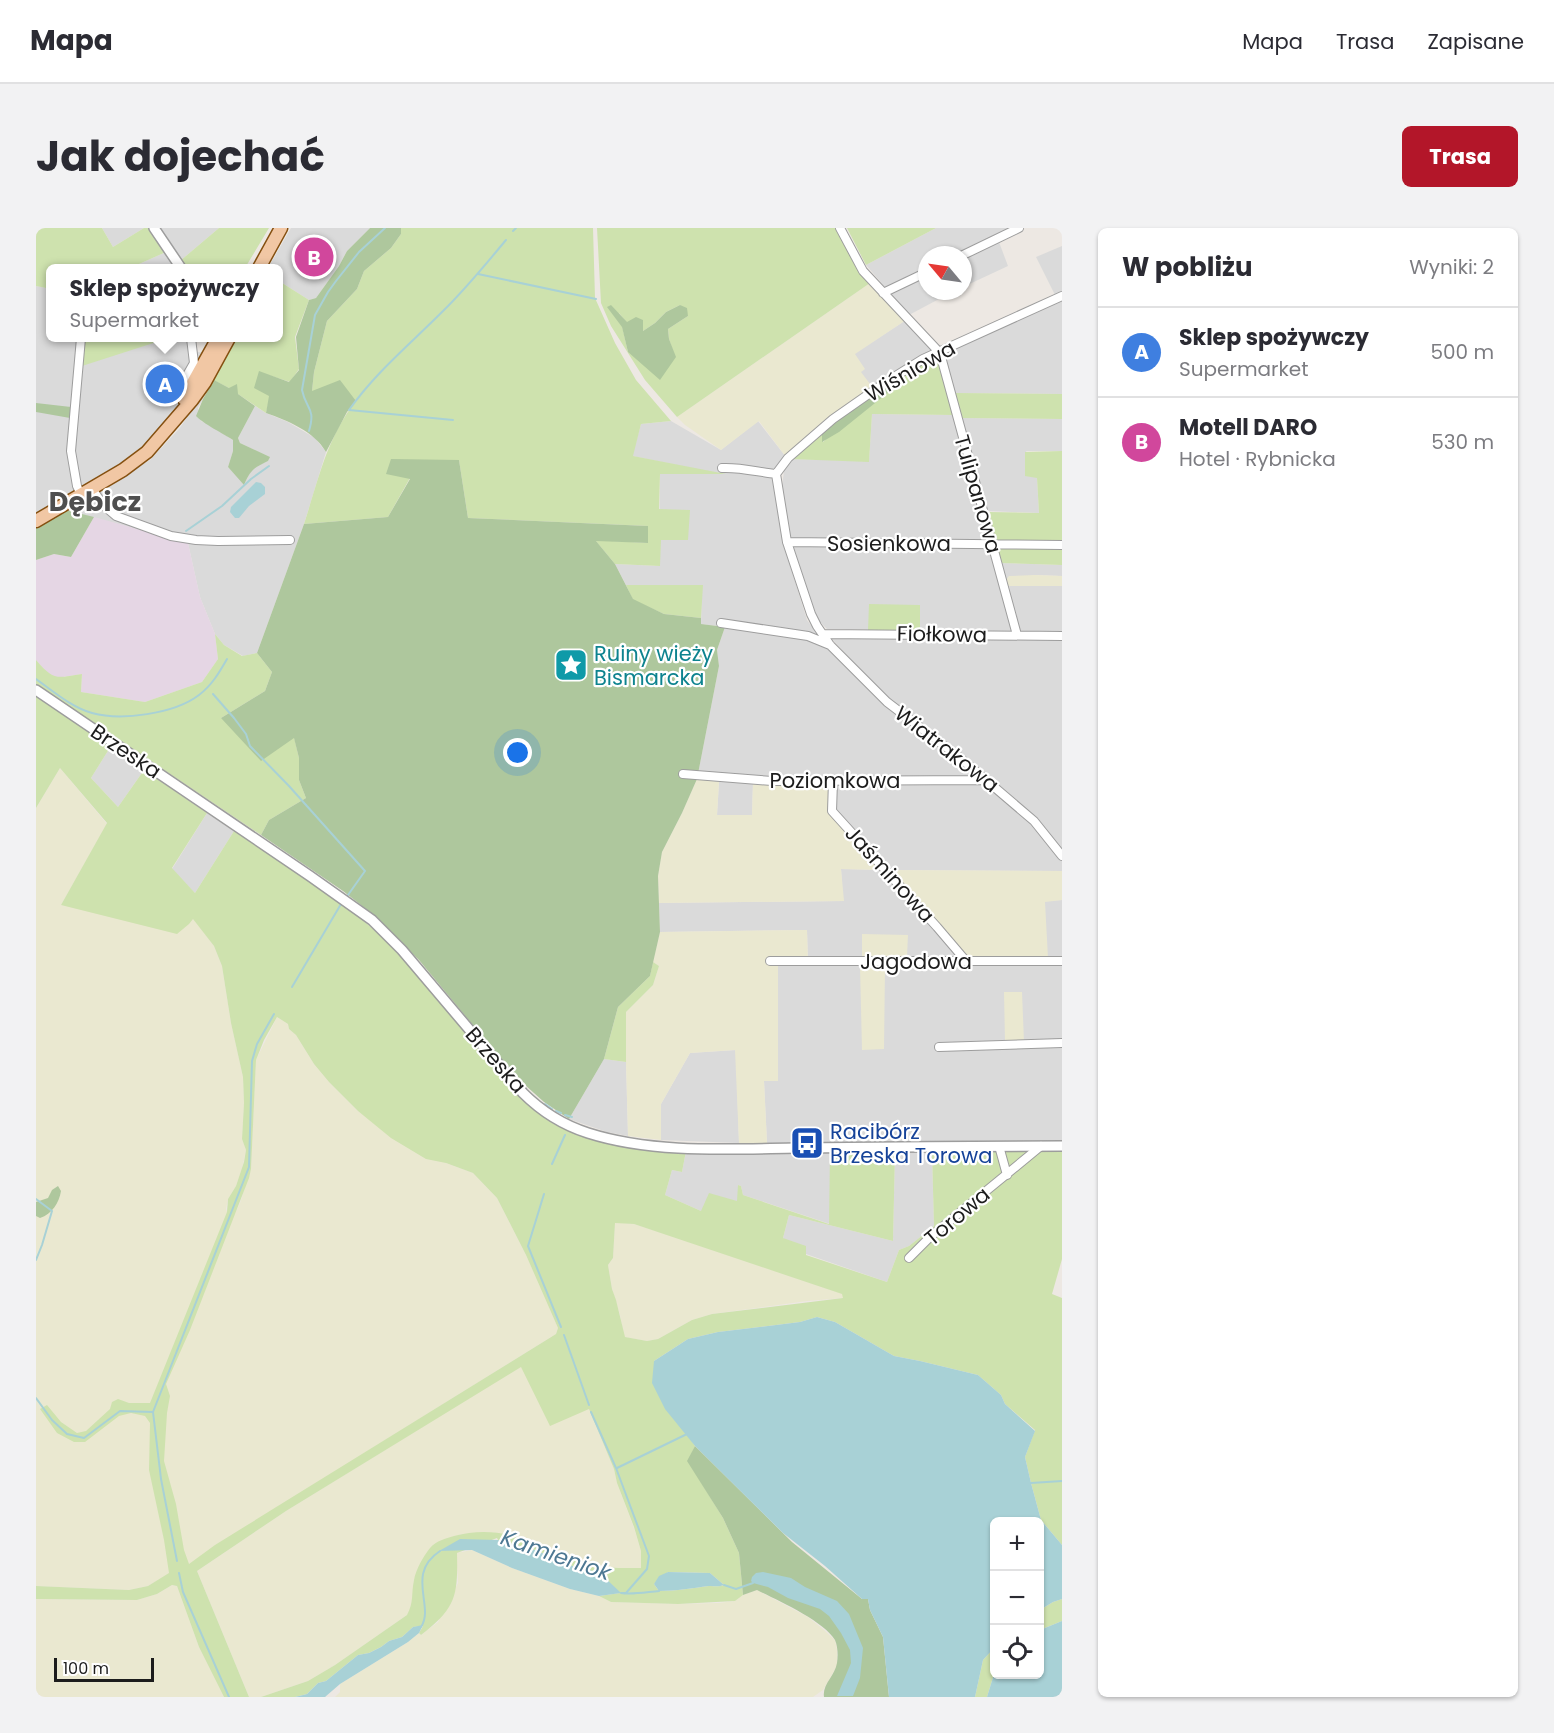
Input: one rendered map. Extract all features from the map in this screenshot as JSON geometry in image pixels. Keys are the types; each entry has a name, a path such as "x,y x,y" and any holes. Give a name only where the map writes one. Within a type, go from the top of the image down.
{"main road":[{"path":"261,264 281,228"},
{"path":"36,521 123,470 147,452 165,432 189,398 216,342"},
{"path":"189,398 205,382 227,342"}],"street":[{"path":"154,228 178,264"},
{"path":"840,228 863,271 939,353"},
{"path":"972,251 1019,228"},
{"path":"883,293 918,276"},
{"name":"Wiśniowa","path":"776,474 788,458 833,419 923,359 1062,296"},
{"path":"81,342 71,451 77,486 81,495"},
{"path":"189,398 178,391 194,363 191,342"},
{"name":"Tulipanowa","path":"939,353 1017,635"},
{"path":"722,468 735,467 776,474"},
{"name":"Wiatrakowa","path":"776,474 787,542 811,614 830,645 887,702 941,742 1035,821 1062,856"},
{"path":"92,488 102,504 116,516 171,536 218,541 290,540"},
{"name":"Sosienkowa","path":"787,542 1062,545"},
{"name":"Wiatrakowa","path":"721,623 808,636 830,645"},
{"path":"808,636 817,626"},
{"name":"Fiołkowa","path":"823,634 1062,636"},
{"name":"Brzeska","path":"36,690 372,920 402,950 523,1093 560,1122 615,1140 690,1148 1062,1146"},
{"name":"Poziomkowa","path":"683,774 772,781 987,780"},
{"name":"Jaśminowa","path":"833,781 832,811 966,961"},
{"name":"Jagodowa","path":"770,961 1062,961"},
{"path":"939,1047 1062,1043"},
{"name":"Torowa","path":"999,1146 1007,1175"},
{"name":"Torowa","path":"909,1258 930,1237 1041,1146"}],"shaded area":[{"path":"102,228 144,228 113,247"},
{"path":"158,228 219,228 180,261"},
{"path":"291,228 370,228 347,251 316,298 309,300 283,284 283,264 270,264"},
{"path":"936,228 1023,228 999,242 1008,266 972,283 972,246 918,246 918,300 937,300 909,315 866,265"},
{"path":"1062,246 1062,292 1055,295 1036,257"},
{"path":"166,252 175,264 139,264"},
{"path":"870,283 906,320 855,354 865,369 861,372 873,388 786,457 759,421 721,450 677,417"},
{"path":"36,286 46,288 46,342 189,342 190,351 207,353 172,418 142,454 62,501 36,513"},
{"path":"1062,300 1062,394 955,393 942,354"},
{"path":"906,320 936,352 873,388 860,372 864,369 854,354"},
{"path":"168,379 176,385 167,405 158,401"},
{"path":"213,380 198,408 201,421 233,440 233,451 228,467 244,484 254,467 268,461 269,457 240,443 238,438 255,406 315,438 326,452 304,524 257,653 243,656 224,645 215,634 200,597 188,543 66,510 150,460 179,429"},
{"path":"872,414 953,415 989,542 789,540 782,487 784,471 790,459 869,461"},
{"path":"959,418 1062,419 1062,451 1026,451 1037,478 1039,513 988,511"},
{"path":"671,421 721,450 758,421 786,457 774,469 775,488 785,549 807,620 829,649 885,704 967,767 1032,823 1062,861 1062,871 883,870 1044,901 1062,900 1062,1143 767,1143 764,1081 778,1080 778,965 808,964 807,930 660,932 659,903 843,901 841,869 881,870 753,782 752,815 717,815 719,782 697,779 719,666 717,650 725,627 701,624 702,585 626,585 615,564 659,566 660,474 721,474 632,456 641,424"},
{"path":"94,517 188,543 200,597 215,634 218,659 202,682 145,702 81,692 82,674 57,678 48,674 36,660 36,560 54,554 71,557"},
{"path":"794,545 989,547 1013,632 827,629 819,621 810,603"},
{"path":"1000,563 1062,565 1062,576 1035,575 1005,581"},
{"path":"1009,576 1062,576 1062,586 1009,586 1005,581"},
{"path":"1009,586 1062,586 1062,633 1022,633 1017,626"},
{"path":"831,638 1062,638 1062,850 1038,820 1019,802 941,737 877,688"},
{"path":"111,746 144,770 118,807 91,778"},
{"path":"60,768 107,824 61,905 193,918 214,946 222,966 243,1077 242,1139 246,1150 236,1186 228,1199 226,1209 231,1222 251,1169 256,1060 277,1017 288,1024 289,1029 296,1035 314,1064 358,1111 446,1163 473,1173 497,1198 526,1255 558,1328 556,1334 188,1565 148,1586 129,1590 36,1586 36,808"},
{"path":"697,779 719,782 717,815 752,815 753,782 830,783 828,811 882,870 841,869 844,901 659,903 658,876 662,852"},
{"path":"207,813 234,831 195,893 172,869"},
{"path":"882,870 1062,871 1062,900 1045,902 1048,958 963,959"},
{"path":"807,930 808,964 778,966 778,1081 764,1081 767,1143 739,1143 735,1050 690,1053 661,1104 661,1140 628,1136 626,1012 653,985 659,966 653,962 660,932"},
{"path":"862,934 908,935 907,956 862,956"},
{"path":"860,966 885,968 884,1049 862,1050"},
{"path":"1004,992 1022,992 1024,1042 1005,1041"},
{"path":"736,1050 739,1143 661,1140 661,1104 690,1053"},
{"path":"604,1059 626,1062 628,1136 607,1132 569,1119"},
{"path":"686,1151 830,1152 830,1224 743,1195 741,1186 738,1185 738,1201 701,1211 665,1195 672,1170 682,1172"},
{"path":"895,1153 932,1153 934,1226 909,1246 899,1250 887,1282 806,1254 783,1238 789,1215 893,1241"},
{"path":"615,1222 634,1224 719,1251 843,1294 843,1298 712,1314 692,1320 658,1339 647,1341 624,1337 608,1265 613,1258"},
{"path":"521,1366 589,1409 614,1469 634,1528 641,1551 641,1568 612,1568 598,1565 523,1537 461,1534 414,1579 412,1607 407,1615 308,1681 261,1697 249,1697 197,1571 286,1511"},
{"path":"472,1550 512,1568 611,1602 718,1603 735,1601 757,1590 808,1617 835,1640 837,1666 823,1690 813,1697 335,1697 340,1692 340,1684 419,1633 421,1635 438,1622 458,1583 456,1553"},
{"path":"172,1585 177,1586 199,1647 224,1697 36,1697 36,1599 137,1600 157,1594"}],"green space":[{"path":"36,228 102,228 113,247 144,228 150,228 166,252 139,264 46,264 46,288 36,286"},
{"path":"219,228 269,228 247,264 183,264 180,261"},
{"path":"370,228 401,228 401,234 391,248 364,271 357,289 327,321 314,372 312,391 340,380 356,401 347,412 326,452 308,433 266,413 269,396 254,388 259,371 289,382 299,370 296,337 309,300 316,298 347,251"},
{"path":"401,228 593,228 595,298 615,343 636,380 671,421 641,424 633,456 726,474 660,474 659,509 690,510 688,540 661,540 660,566 615,564 595,540 648,543 648,526 468,518 459,460 410,478 388,517 304,524 330,444 356,401 312,391 314,372 327,321 357,289 364,271 391,248 401,234"},
{"path":"597,228 836,228 857,267 870,283 677,417 645,380 611,326 601,303","holes":["680,305 688,316 668,329 675,357 628,352 619,313 627,323 631,322 643,331 666,312"]},
{"path":"847,228 936,228 866,265"},
{"path":"283,284 309,300 295,337 299,369 290,382 259,372 270,396 266,413 213,380 235,342 283,342"},
{"path":"611,305 627,322 636,317 643,320 643,331 666,312 680,305 687,308 688,316 668,329 676,357 660,380 628,352 622,327 607,307"},
{"path":"84,342 157,342 82,366"},
{"path":"937,356 953,415 872,414 869,462 790,459 822,431 823,442 890,383"},
{"path":"214,380 229,388 237,384 238,394 255,406 238,438 240,443 270,457 268,461 253,470 244,485 228,467 233,451 233,440 196,416"},
{"path":"886,385 890,391 839,432 822,442 822,431"},
{"path":"955,393 1062,394 1062,419 959,418"},
{"path":"36,403 71,407 70,418 36,412"},
{"path":"1062,451 1062,542 994,541 988,512 1039,513 1037,478 1025,476 1025,452"},
{"path":"391,459 459,460 468,518 648,526 648,543 596,541 615,564 633,599 664,614 701,618 701,624 725,627 717,650 719,666 697,779 662,852 658,876 660,932 650,976 618,1007 604,1059 569,1119 544,1102 515,1076 419,960 370,912 261,835 269,820 306,798 299,780 299,758 294,738 261,761 221,718 265,691 272,672 257,653 304,524 388,517 410,479 386,474"},
{"path":"66,510 94,517 71,557 54,554 36,560 36,526"},
{"path":"997,546 1062,547 1062,565 1000,563"},
{"path":"626,585 703,585 701,618 664,614 633,600"},
{"path":"869,604 920,605 920,631 868,630"},
{"path":"215,634 224,645 242,656 257,653 272,672 265,691 221,718 294,737 299,758 299,780 306,798 269,820 261,835 36,684 36,660 52,675 61,677 82,674 81,692 145,702 202,682 218,659"},
{"path":"36,695 111,746 91,778 118,807 144,770 207,813 172,868 195,893 234,831 347,906 392,946 476,1041 508,1084 552,1123 571,1131 686,1151 682,1172 672,1170 665,1195 701,1211 709,1193 737,1201 738,1185 741,1186 743,1195 829,1224 830,1152 895,1153 893,1241 789,1215 783,1238 806,1246 806,1255 887,1282 899,1250 909,1246 934,1226 932,1153 1062,1149 1062,1259 1052,1294 1062,1298 1062,1545 1044,1524 1044,1517 1040,1517 1031,1483 1025,1457 1035,1430 1005,1404 1001,1395 978,1375 894,1356 835,1322 817,1317 800,1322 718,1332 688,1339 654,1361 687,1434 695,1446 688,1461 723,1518 739,1553 743,1595 735,1601 678,1604 611,1602 599,1596 620,1593 599,1572 577,1568 535,1550 497,1538 457,1553 457,1580 452,1600 442,1617 421,1635 419,1633 423,1626 413,1627 402,1637 389,1641 369,1653 358,1655 326,1681 318,1683 307,1694 295,1697 261,1697 308,1681 407,1615 420,1563 438,1541 474,1532 492,1532 527,1540 596,1565 613,1568 641,1568 641,1551 634,1527 614,1469 589,1409 550,1426 521,1367 286,1511 197,1571 249,1697 224,1697 199,1647 177,1586 172,1585 157,1594 137,1600 36,1599 36,1586 129,1590 148,1586 169,1573 149,1470 150,1423 145,1416 131,1413 119,1416 85,1442 74,1442 57,1433 40,1409 47,1405 61,1422 77,1433 86,1431 110,1409 112,1402 118,1399 129,1403 150,1403 227,1212 228,1199 236,1186 246,1150 242,1139 243,1077 222,966 214,946 193,919 177,934 61,905 107,823 60,768 36,808","holes":["277,1017 288,1024 289,1029 296,1035 314,1064 358,1111 391,1138 426,1159 446,1163 473,1173 497,1198 526,1255 558,1328 556,1334 215,1545 189,1564 164,1461 170,1396 166,1384 190,1330 249,1178 256,1060","615,1223 634,1224 842,1294 843,1298 712,1314 692,1320 658,1339 647,1341 625,1337 608,1265 613,1258","668,1572 710,1573 724,1585 659,1591 654,1584"]},
{"path":"653,962 659,966 653,985 626,1012 626,1062 604,1059 618,1007 650,976"},
{"path":"58,1186 61,1191 54,1208 40,1218 36,1216 36,1202 48,1198 52,1190"},
{"path":"695,1446 792,1542 862,1599 868,1599 870,1610 883,1637 889,1697 824,1697 825,1688 836,1668 838,1651 835,1640 821,1626 757,1590 743,1595 739,1553 723,1518 687,1461"},
{"path":"1062,1599 1062,1621 1044,1628 1044,1608"},
{"path":"990,1652 990,1679 992,1679 987,1697 975,1697 983,1660"}],"water":[{"path":"256,482 265,487 265,494 249,506 239,518 235,518 230,512 231,507"},
{"path":"817,1317 835,1322 894,1356 978,1375 1001,1395 1005,1404 1035,1431 1025,1457 1040,1517 990,1517 990,1652 983,1660 975,1697 889,1697 883,1637 870,1610 868,1599 862,1599 783,1533 695,1446 665,1409 652,1383 654,1361 688,1339 718,1332 800,1322"},
{"path":"1044,1524 1062,1545 1062,1599 1044,1608"},
{"path":"460,1539 498,1540 535,1550 577,1568 599,1572 621,1593 599,1596 570,1589 512,1568 472,1550 439,1551"},
{"path":"668,1572 710,1573 724,1585 659,1591 654,1584 659,1576"},
{"path":"763,1572 791,1578 837,1601 849,1614 863,1648 860,1678 853,1696 837,1696 851,1663 850,1650 829,1616 820,1609 788,1598 751,1581 756,1573"},
{"path":"1062,1621 1062,1697 987,1697 992,1679 1044,1679 1044,1628"},
{"path":"423,1625 419,1633 408,1642 340,1684 325,1697 295,1697 307,1694 318,1683 326,1681 358,1655 369,1653 389,1641 402,1637 413,1627"}],"waterway":[{"path":"309,431 311,413 302,390 315,315 328,292 359,252 385,228"},
{"path":"513,231 516,228"},
{"path":"453,420 349,410 381,371 458,295 506,240"},
{"path":"478,274 596,299"},
{"path":"186,531 222,506 269,466"},
{"path":"36,679 62,698 84,710 104,715 132,716 162,711 188,702 208,687 227,659"},
{"path":"213,694 246,734 250,746 365,871 348,895"},
{"path":"292,987 341,904"},
{"path":"153,1412 249,1167 252,1061 257,1044 274,1014"},
{"path":"545,1104 552,1109"},
{"path":"556,1111 561,1113"},
{"path":"565,1115 572,1117"},
{"path":"552,1164 565,1135"},
{"path":"544,1194 528,1246 561,1327"},
{"path":"36,1199 52,1211 36,1260"},
{"path":"564,1335 589,1405"},
{"path":"36,1398 52,1420 67,1434 84,1438 120,1411 153,1412 161,1479 177,1561"},
{"path":"591,1412 616,1468 649,1556 647,1569 626,1593 621,1593"},
{"path":"617,1468 687,1434"},
{"path":"1031,1483 1062,1481"},
{"name":"Kamieniok","path":"421,1627 425,1610 422,1580 424,1570 430,1560 440,1551"},
{"path":"179,1573 183,1592 229,1697"},
{"name":"Kamieniok","path":"724,1585 736,1589 753,1583"},
{"name":"Kamieniok","path":"621,1593 659,1591"}],"place":[{"name":"Motell DARO","path":"314,257"},
{"name":"Sklep spożywczy","path":"165,384"},
{"name":"Ruiny wieży Bismarcka","path":"571,665"},
{"name":"Racibórz Brzeska Torowa","path":"807,1143"}],"district":[{"name":"Dębicz","path":"95,501"}]}
